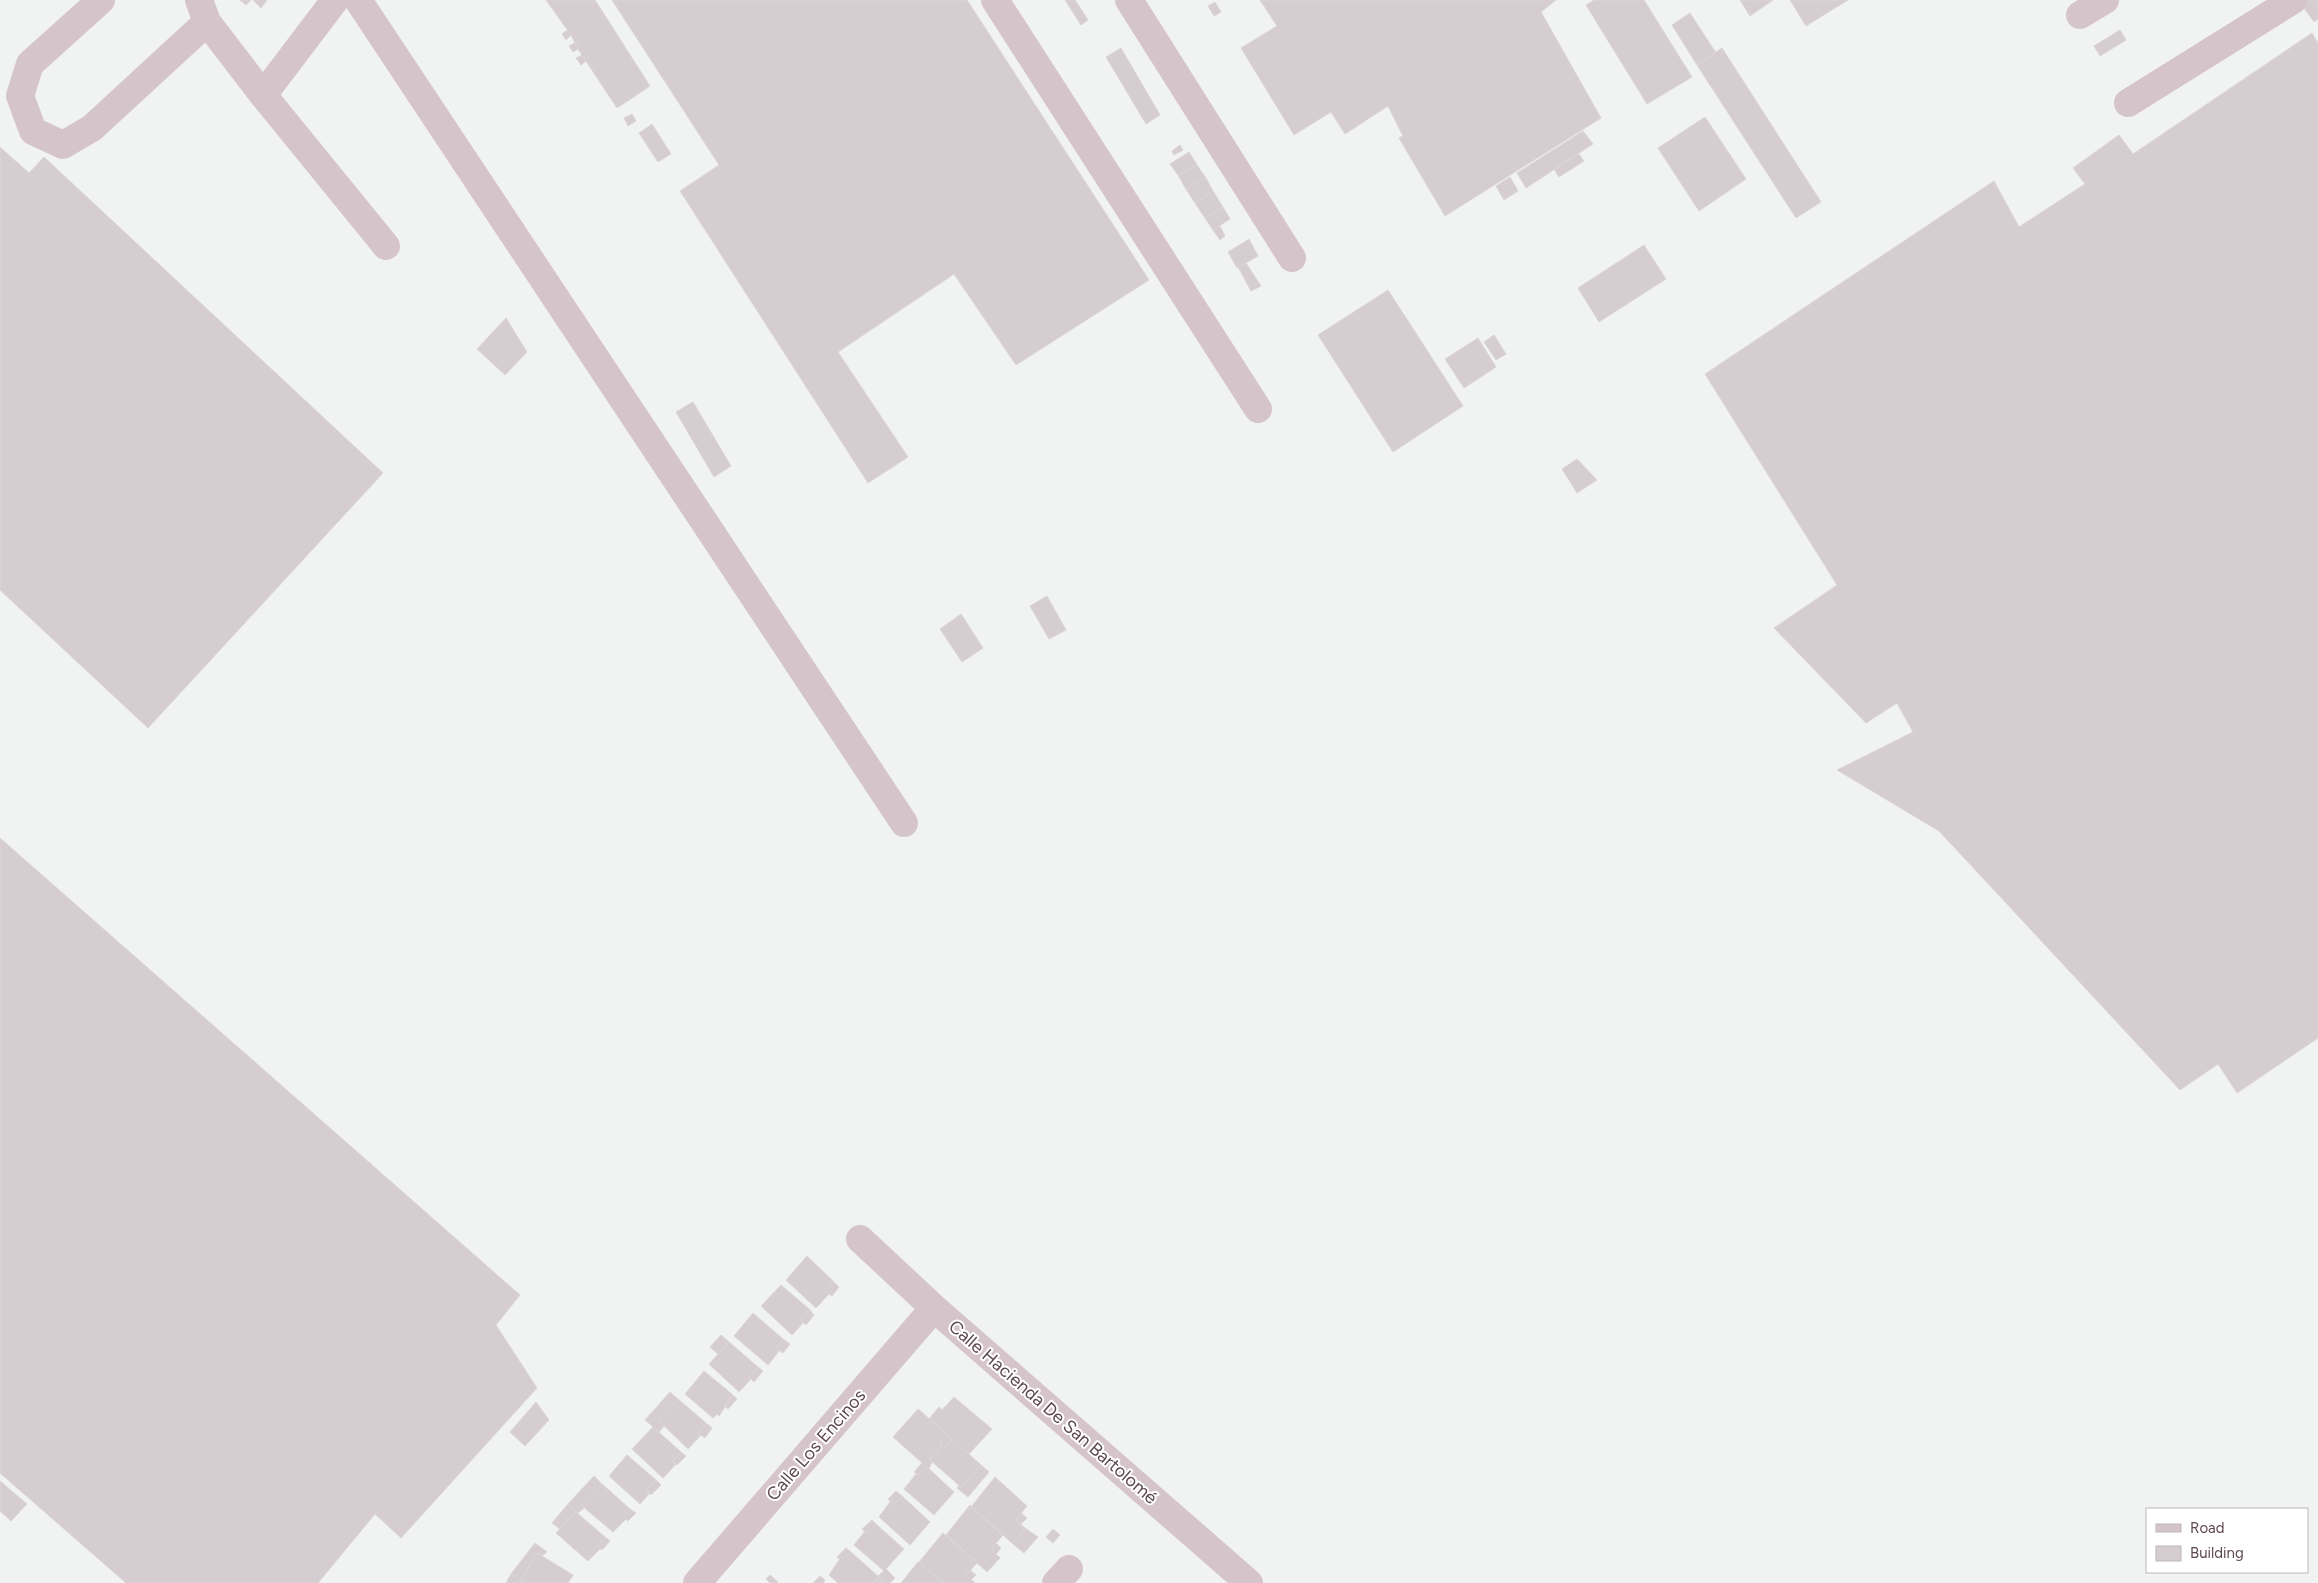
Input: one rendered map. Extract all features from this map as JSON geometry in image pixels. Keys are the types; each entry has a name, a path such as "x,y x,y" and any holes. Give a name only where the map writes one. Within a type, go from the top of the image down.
{"street":[{"path":"101,0 30,64 20,96 33,131 63,146 92,128 203,11 263,95 386,246"},
{"path":"263,95 336,0"},
{"path":"358,0 904,823"},
{"path":"995,0 1258,409"},
{"path":"1129,0 1292,258"},
{"path":"2080,15 2105,0"},
{"path":"2128,103 2293,0"},
{"name":"Calle Hacienda De San Bartolomé","path":"860,1239 934,1308 1249,1583"},
{"name":"Calle Los Encinos","path":"697,1583 934,1308"}],"building":[{"path":"240,0 251,0 246,5"},
{"path":"253,0 267,0 261,8"},
{"path":"546,0 595,0 650,86 617,108 578,49 571,35"},
{"path":"612,0 967,0 1149,280 1016,365 954,274 838,352 908,457 868,483 680,191 719,165"},
{"path":"1065,0 1075,0 1088,20 1081,25"},
{"path":"1260,0 1556,0 1541,12 1601,118 1445,216 1399,138 1403,136 1388,106 1345,134 1331,112 1294,135 1241,48 1277,26"},
{"path":"1594,0 1644,0 1692,77 1647,104 1586,5"},
{"path":"1740,0 1773,0 1750,16"},
{"path":"1790,0 1848,0 1806,26"},
{"path":"2301,0 2318,0 2318,19 2314,22 2301,4"},
{"path":"1215,2 1221,12 1214,16 1208,6"},
{"path":"1690,13 1716,53 1697,65 1672,25"},
{"path":"568,30 571,35 566,40 562,34"},
{"path":"2120,30 2126,40 2100,56 2094,46"},
{"path":"2312,33 2318,43 2318,1038 2237,1093 2218,1064 2180,1090 1939,831 1837,770 1913,732 1897,703 1866,723 1774,628 1837,585 1705,374 1994,181 2019,227 2085,184 2073,168 2119,135 2133,154"},
{"path":"575,43 578,49 573,52 569,46"},
{"path":"1121,48 1160,115 1146,124 1106,57"},
{"path":"1722,48 1821,202 1796,218 1697,65"},
{"path":"582,55 586,61 581,65 576,58"},
{"path":"632,114 636,121 628,126 624,118"},
{"path":"1705,117 1746,179 1699,211 1658,148"},
{"path":"652,124 671,154 658,162 639,133"},
{"path":"1583,131 1593,144 1526,188 1517,173"},
{"path":"1180,145 1183,150 1174,155 1172,151"},
{"path":"0,147 29,173 44,157 383,473 148,728 0,590"},
{"path":"1189,152 1197,165 1178,175 1170,164"},
{"path":"1578,153 1584,161 1559,177 1554,169"},
{"path":"1197,165 1206,178 1186,189 1178,175"},
{"path":"1510,177 1518,191 1504,200 1496,186"},
{"path":"1206,178 1213,191 1195,203 1186,189"},
{"path":"1213,191 1223,207 1205,218 1195,203"},
{"path":"1223,207 1230,219 1213,230 1205,218"},
{"path":"1220,226 1225,236 1220,240 1213,230"},
{"path":"1249,239 1258,256 1237,268 1228,252"},
{"path":"1644,245 1666,279 1599,322 1578,288"},
{"path":"1246,263 1261,286 1251,291 1238,267"},
{"path":"1388,290 1463,406 1393,452 1318,335"},
{"path":"506,318 527,352 505,375 477,349"},
{"path":"1494,335 1506,354 1496,360 1484,342"},
{"path":"1478,338 1496,367 1464,388 1445,359"},
{"path":"693,402 731,466 714,477 676,412"},
{"path":"1577,459 1597,480 1577,493 1562,469"},
{"path":"1047,596 1066,630 1049,639 1030,606"},
{"path":"961,614 983,648 962,662 940,629"},
{"path":"0,838 520,1295 496,1325 537,1388 401,1538 375,1514 318,1583 126,1583 0,1473"},
{"path":"807,1256 833,1281 825,1291 829,1294 816,1308 786,1280"},
{"path":"833,1281 839,1287 832,1296 825,1291"},
{"path":"781,1285 809,1309 800,1320 803,1323 792,1335 761,1306"},
{"path":"809,1309 814,1315 806,1325 800,1320"},
{"path":"753,1313 783,1339 776,1348 779,1351 768,1365 734,1336"},
{"path":"721,1335 729,1342 718,1354 710,1347"},
{"path":"783,1339 790,1344 783,1353 776,1348"},
{"path":"729,1342 758,1367 749,1377 751,1379 739,1392 709,1364"},
{"path":"758,1367 763,1371 754,1382 749,1377"},
{"path":"704,1371 733,1395 719,1416 717,1414 713,1418 685,1394"},
{"path":"670,1392 678,1399 658,1420 664,1426 659,1432 645,1420"},
{"path":"733,1395 737,1399 728,1409 724,1405"},
{"path":"954,1397 992,1429 969,1454 929,1419 939,1407 942,1410"},
{"path":"678,1399 706,1423 698,1433 701,1435 688,1449 658,1420"},
{"path":"536,1402 549,1420 525,1446 510,1432"},
{"path":"918,1409 947,1434 940,1443 942,1445 930,1460 932,1462 929,1469 893,1437"},
{"path":"706,1423 712,1428 705,1438 698,1433"},
{"path":"653,1427 681,1452 672,1462 676,1464 663,1478 632,1449"},
{"path":"947,1434 952,1439 945,1448 940,1443"},
{"path":"952,1439 981,1465 961,1487 930,1460 942,1445 945,1448"},
{"path":"681,1452 686,1456 677,1465 672,1462"},
{"path":"627,1455 656,1480 646,1490 650,1493 640,1504 609,1476"},
{"path":"922,1463 926,1466 918,1475 914,1472"},
{"path":"981,1465 989,1472 968,1497 957,1488 959,1485 961,1487"},
{"path":"926,1466 954,1492 934,1515 904,1489 916,1474 918,1475"},
{"path":"594,1476 602,1484 581,1505 584,1508 578,1513 568,1504"},
{"path":"995,1477 1027,1506 1016,1520 1025,1528 1012,1543 971,1507"},
{"path":"656,1480 661,1485 651,1495 646,1490"},
{"path":"0,1481 27,1504 11,1521 0,1511"},
{"path":"602,1484 630,1509 623,1516 626,1519 613,1532 581,1505"},
{"path":"896,1491 902,1496 893,1505 888,1499"},
{"path":"902,1496 930,1522 910,1545 879,1517 890,1502 893,1505"},
{"path":"568,1504 576,1512 560,1529 552,1523"},
{"path":"970,1505 1003,1535 991,1549 1000,1558 987,1572 946,1535"},
{"path":"630,1509 636,1513 628,1521 623,1516"},
{"path":"576,1512 605,1537 597,1546 600,1549 588,1561 556,1533"},
{"path":"1021,1513 1027,1518 1021,1524 1016,1520"},
{"path":"872,1520 876,1524 867,1533 862,1529"},
{"path":"876,1524 904,1549 884,1571 854,1545 865,1531 867,1533"},
{"path":"1025,1528 1038,1537 1024,1553 1012,1543"},
{"path":"1053,1529 1060,1535 1053,1543 1046,1537"},
{"path":"943,1533 977,1563 966,1575 975,1583 943,1583 919,1562"},
{"path":"605,1537 610,1541 602,1550 597,1546"},
{"path":"535,1543 547,1552 542,1556 537,1553 521,1581 511,1574"},
{"path":"996,1543 1001,1548 996,1554 991,1549"},
{"path":"846,1548 851,1552 841,1561 837,1557"},
{"path":"851,1552 879,1577 874,1583 838,1583 829,1575 839,1560 841,1561"},
{"path":"537,1553 573,1575 568,1583 524,1583 521,1581"},
{"path":"919,1562 943,1583 901,1583"},
{"path":"886,1569 895,1578 890,1583 886,1583 878,1576"},
{"path":"970,1570 976,1575 971,1580 966,1575"},
{"path":"511,1574 521,1581 524,1583 506,1583"},
{"path":"770,1575 777,1583 770,1583 766,1579"},
{"path":"820,1576 825,1580 823,1583 813,1583"},
{"path":"879,1577 886,1583 874,1583"}]}
